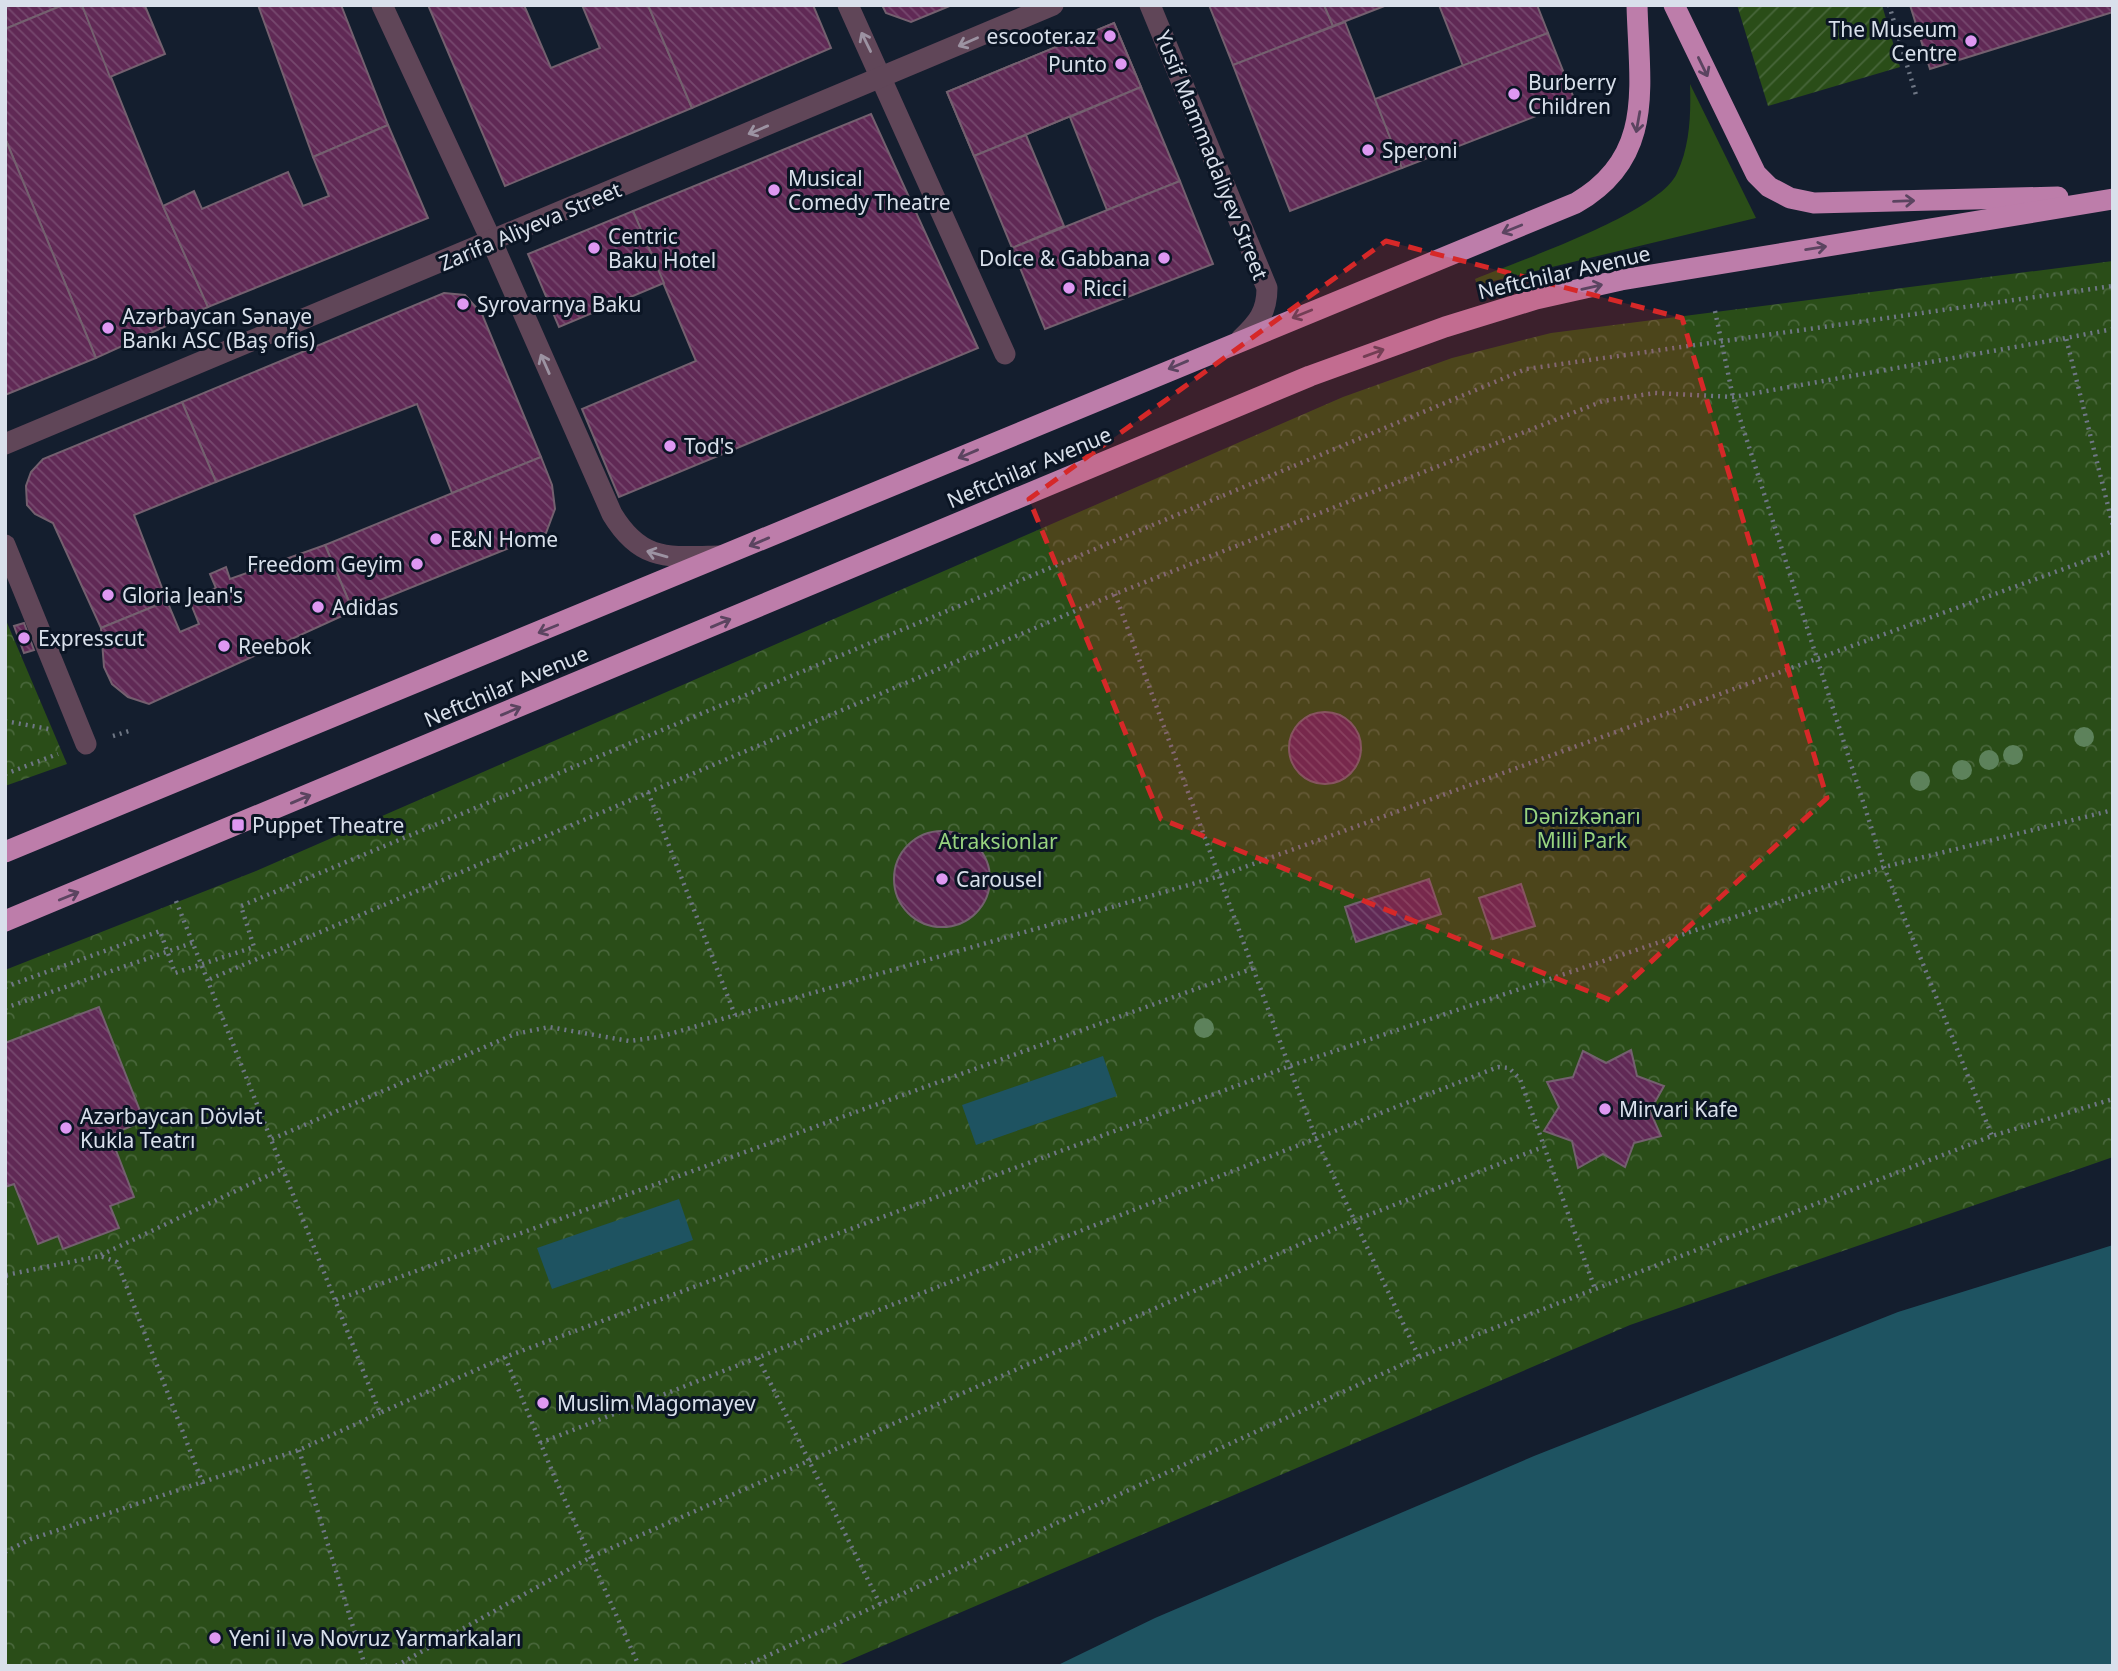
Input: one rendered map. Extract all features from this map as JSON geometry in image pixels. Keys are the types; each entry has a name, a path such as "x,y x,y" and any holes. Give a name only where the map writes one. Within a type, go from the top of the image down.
{"highway":[{"name":"Neftchilar Avenue","path":"5,852 725,556 1241,339 1576,203 1595,192 1611,176 1636,133 1640,111 1637,5"},
{"path":"1674,5 1756,174 1769,187 1790,198 1840,203 2113,197"},
{"name":"Neftchilar Avenue","path":"5,921 1297,381 1445,327 1536,299 1622,280 2113,197"}],"street":[{"path":"382,5 492,242 612,514 625,535 643,550 667,557 725,556"},
{"path":"848,5 884,79 1005,354"},
{"name":"Zarifa Aliyeva Street","path":"5,444 884,79 1053,5"},
{"name":"Yusif Mammadaliyev Street","path":"1150,5 1267,288 1267,303 1260,320 1241,339"},
{"path":"5,545 84,740"}],"path":[{"path":"1889,5 1916,95"},
{"path":"5,987 160,931 175,972 254,947 241,906 1526,369 2113,286"},
{"path":"1715,311 1733,397 1884,867 1992,1136"},
{"path":"210,979 1115,594 1603,401 1655,393 1733,397 2113,329"},
{"path":"2066,338 2113,526"},
{"path":"272,1139 515,1034 549,1027 629,1041 659,1037 1220,876 2113,551"},
{"path":"1115,594 1316,1139 1419,1357"},
{"path":"5,721 84,740"},
{"path":"5,774 84,740"},
{"path":"648,792 735,1015"},
{"path":"5,1552 31,1539 299,1450 505,1357 1290,1066 1884,867 2113,810"},
{"path":"176,901 210,979 380,1413"},
{"path":"5,1008 195,942"},
{"path":"335,1300 1254,968"},
{"path":"540,1443 1498,1067 1509,1068 1520,1079 1542,1147 1595,1289"},
{"path":"745,1666 1419,1357 1992,1136 2113,1099"},
{"path":"396,1666 591,1557 1353,1221 1542,1147"},
{"path":"5,1285 6,1273 100,1256 284,1168"},
{"path":"100,1256 117,1262 203,1484"},
{"path":"505,1357 540,1443 639,1666"},
{"path":"758,1358 880,1604"},
{"path":"299,1450 365,1666"}],"highlighted area":[{"path":"1386,241 1682,318 1827,798 1610,1000 1161,819 1029,499"}],"green space":[{"path":"1737,5 1882,5 1900,67 1768,106"},
{"path":"1690,84 1756,218 1477,285 1475,279 1586,234 1644,204 1665,188 1677,173 1685,152 1690,118"},
{"name":"Dənizkənarı Milli Park","path":"2113,261 2113,1157 1630,1325 836,1666 5,1666 5,970 256,871 1343,397 1452,358 1551,333"},
{"path":"5,618 67,764 5,786"}],"water":[{"path":"1103,1056 1117,1096 976,1145 962,1105"},
{"path":"679,1199 693,1240 552,1289 537,1248"},
{"path":"2113,1245 2113,1666 1056,1666 1155,1618 1534,1456 1898,1312"}],"building":[{"path":"5,5 63,5 5,29"},
{"path":"63,5 82,5 163,206 208,307 96,358 5,138 5,29"},
{"path":"82,5 147,5 145,6 165,54 110,77"},
{"path":"258,5 341,5 388,125 313,157"},
{"path":"428,5 524,5 551,68 600,48 582,5 648,5 692,108 505,186"},
{"path":"648,5 813,5 831,48 692,108"},
{"path":"882,5 952,5 911,22 886,13"},
{"path":"1209,5 1324,5 1333,26 1233,65"},
{"path":"1324,5 1387,5 1333,26"},
{"path":"1439,5 1537,5 1548,33 1463,66"},
{"name":"The Museum Centre","path":"1910,5 2113,5 2113,12 1930,69"},
{"path":"1345,22 1402,168 1290,211 1233,65"},
{"path":"1114,23 1141,87 974,156 947,92"},
{"path":"1114,23 1141,87 974,156 947,92"},
{"path":"1548,33 1575,101 1402,168 1375,99"},
{"path":"1141,87 1180,181 1107,210 1070,117"},
{"path":"871,114 978,348 619,497 582,409 696,361 633,211"},
{"path":"388,125 428,218 208,307 163,206 194,191 202,209 288,172 303,206 329,196 313,157"},
{"path":"1026,135 1064,226 1012,248 974,156"},
{"path":"5,138 96,358 5,395"},
{"path":"1180,181 1213,264 1045,329 1012,248"},
{"path":"633,211 664,283 559,327 528,254"},
{"path":"444,293 465,295 482,314 541,457 452,493 417,404 216,482 182,402"},
{"path":"182,402 216,482 134,515 167,601 101,628 53,523 35,514 27,505 26,486 31,472 43,459"},
{"name":"E&N Home","path":"541,457 552,485 555,509 546,533 353,611 325,545"},
{"path":"325,545 353,611 149,704 128,697 112,684 104,667 101,628 167,601 180,632 199,624 189,599 216,588 210,574 226,567 230,579"},
{"name":"Expresscut","path":"24,623 34,650 24,653 14,626"},
{"path":"1325,712 1345,718 1355,728 1361,748 1355,768 1345,778 1325,784 1305,778 1295,768 1289,748 1295,728 1305,718"},
{"name":"Carousel","path":"942,831 960,834 976,845 987,861 990,879 987,897 976,913 960,924 942,927 924,924 908,913 897,897 894,879 897,861 908,845 924,834"},
{"path":"1429,879 1441,914 1356,942 1345,907"},
{"path":"1521,884 1535,926 1493,939 1479,898"},
{"name":"Azərbaycan Dövlət Kukla Teatrı","path":"99,1007 144,1121 110,1135 134,1197 110,1206 119,1228 63,1249 58,1236 38,1244 14,1184 5,1187 5,1043"},
{"name":"Mirvari Kafe","path":"1631,1050 1637,1076 1664,1086 1650,1111 1661,1136 1634,1143 1625,1167 1603,1154 1578,1168 1572,1141 1544,1131 1559,1107 1547,1082 1573,1077 1583,1051 1606,1063"}],"place":[{"name":"escooter.az","path":"1110,36"},
{"name":"The Museum Centre","path":"1971,41"},
{"name":"Punto","path":"1121,64"},
{"name":"Burberry Children","path":"1514,94"},
{"name":"Speroni","path":"1368,150"},
{"name":"Musical Comedy Theatre","path":"774,190"},
{"name":"Centric Baku Hotel","path":"594,248"},
{"name":"Dolce & Gabbana","path":"1164,258"},
{"name":"Ricci","path":"1069,288"},
{"name":"Syrovarnya Baku","path":"463,304"},
{"name":"Azərbaycan Sənaye Bankı ASC (Baş ofis)","path":"108,328"},
{"name":"Tod's","path":"670,446"},
{"name":"E&N Home","path":"436,539"},
{"name":"Freedom Geyim","path":"417,564"},
{"name":"Gloria Jean's","path":"108,595"},
{"name":"Adidas","path":"318,607"},
{"name":"Expresscut","path":"24,638"},
{"name":"Reebok","path":"224,646"},
{"name":"Puppet Theatre","path":"238,825"},
{"name":"Carousel","path":"942,879"},
{"name":"Mirvari Kafe","path":"1605,1109"},
{"name":"Azərbaycan Dövlət Kukla Teatrı","path":"66,1128"},
{"name":"Muslim Magomayev","path":"543,1403"},
{"name":"Yeni il və Novruz Yarmarkaları","path":"215,1638"}],"park label":[{"name":"Atraksionlar","path":"998,841"}]}
